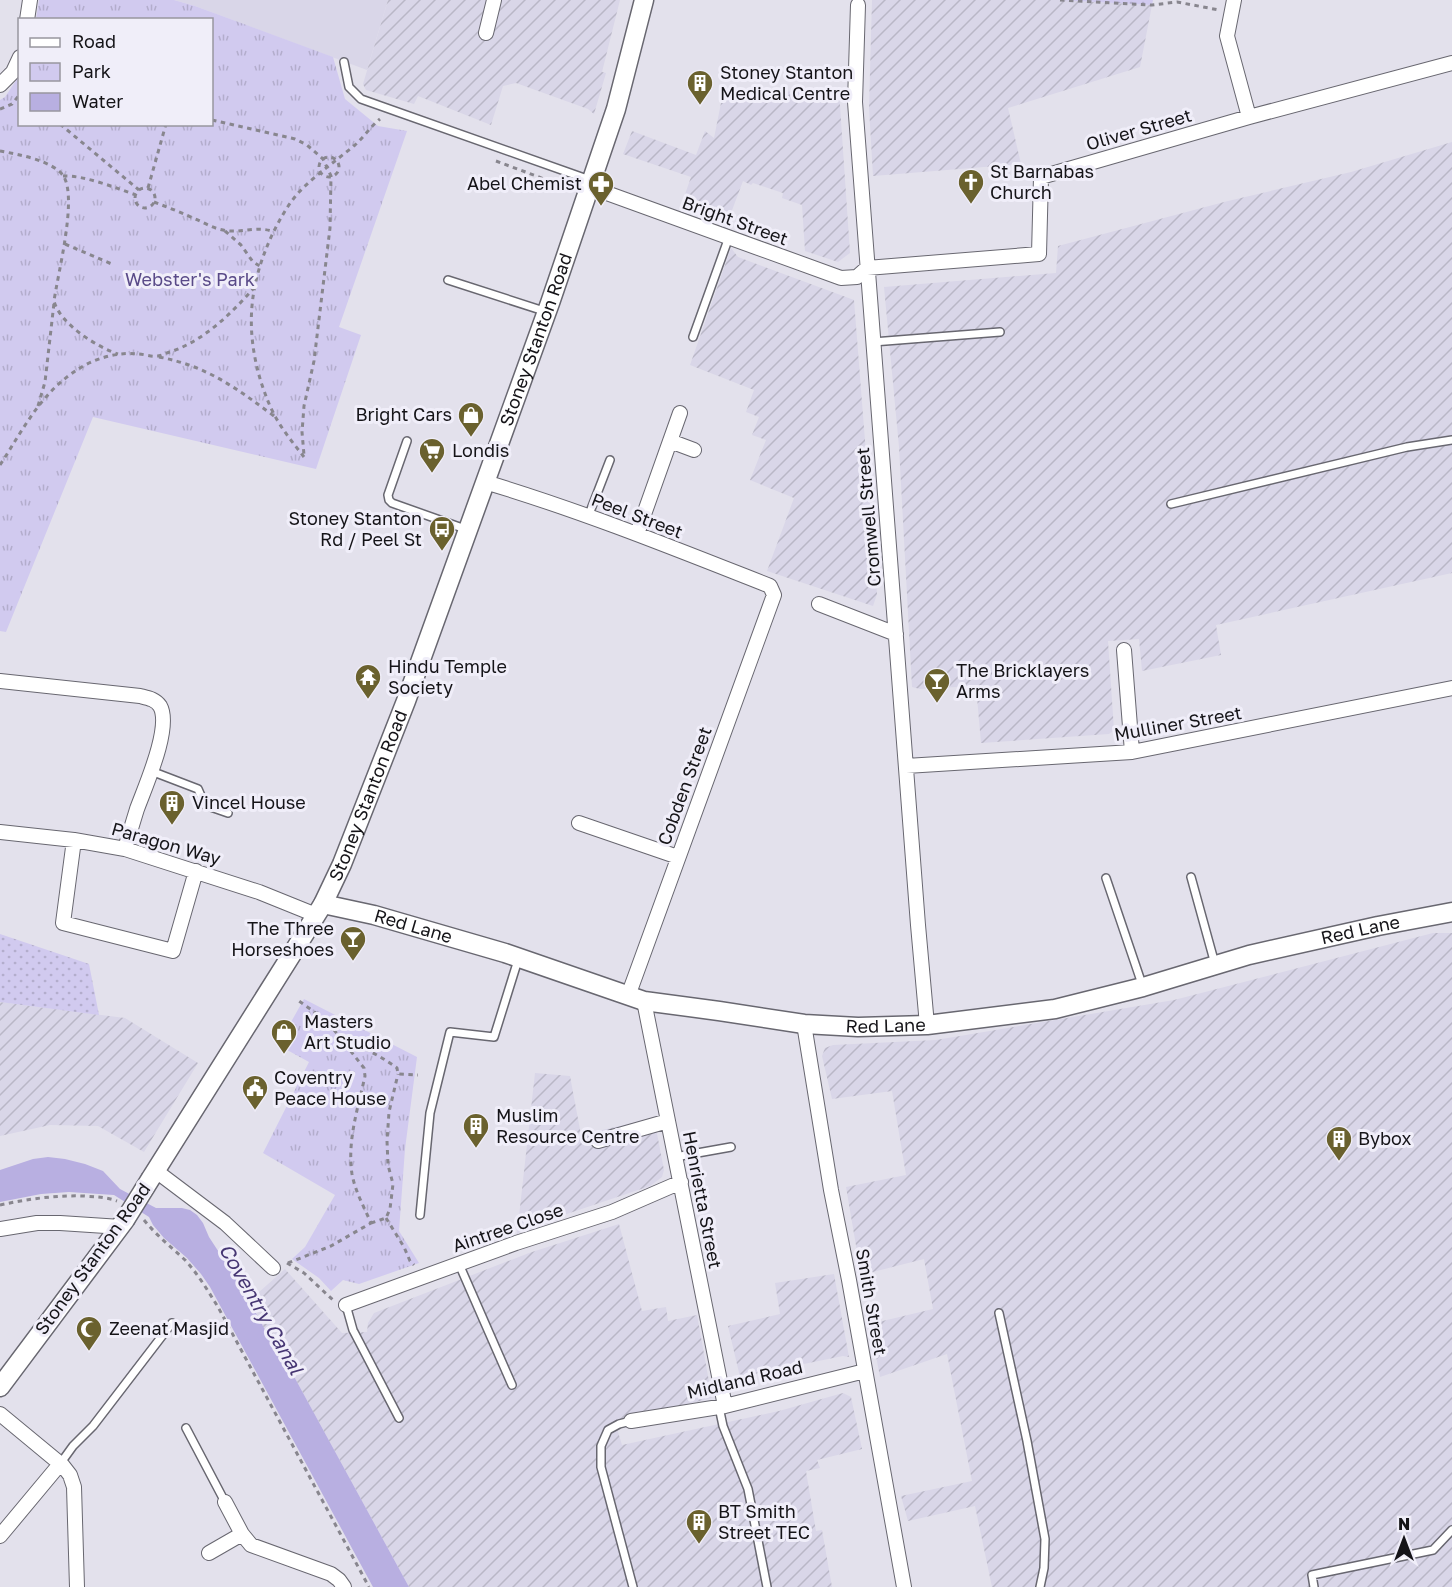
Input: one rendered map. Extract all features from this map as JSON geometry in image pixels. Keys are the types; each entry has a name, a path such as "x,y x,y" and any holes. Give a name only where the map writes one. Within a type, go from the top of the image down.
{"main road":[{"name":"Stoney Stanton Road","path":"0,1387 129,1221 154,1174 320,910 342,864 406,701 547,312 616,109 644,0"},
{"name":"Red Lane","path":"320,910 374,915 519,957 636,999 804,1024 858,1026 927,1025 1055,1009 1309,941 1452,912"}],"street":[{"path":"27,18 30,0"},
{"path":"486,33 494,0"},
{"name":"Cromwell Street","path":"858,5 855,102 927,1025"},
{"path":"1233,6 1227,36 1249,117"},
{"path":"0,86 13,72 18,61"},
{"name":"Oliver Street","path":"867,268 1039,254 1041,177 1249,117 1452,63"},
{"name":"Bright Street","path":"590,188 841,278 856,277 867,268"},
{"path":"637,534 680,413"},
{"path":"670,441 694,450"},
{"name":"Peel Street","path":"485,482 536,497 637,534 770,586 772,589"},
{"name":"Cobden Street","path":"636,999 678,858 774,594 772,589"},
{"path":"819,604 896,633"},
{"path":"1124,650 1132,752"},
{"path":"0,681 140,696 153,699 160,705 163,725 158,751 124,849"},
{"name":"Mulliner Street","path":"906,766 1132,752 1452,688"},
{"path":"579,823 678,858"},
{"name":"Paragon Way","path":"0,832 74,840 124,849 281,900 320,910"},
{"path":"74,840 63,923 173,951 196,871"},
{"name":"Henrietta Street","path":"636,999 668,1121 681,1182 722,1406"},
{"name":"Smith Street","path":"804,1024 831,1190 904,1587"},
{"path":"598,1141 668,1121"},
{"path":"154,1174 225,1223 273,1268"},
{"name":"Aintree Close","path":"346,1305 516,1243 612,1212 681,1182"},
{"path":"0,1229 37,1223 129,1221"},
{"name":"Midland Road","path":"631,1421 722,1406 865,1371"},
{"path":"0,1414 70,1475 74,1487 77,1587"},
{"path":"0,1536 60,1464"},
{"path":"225,1502 242,1534 251,1545 331,1574 344,1587"},
{"path":"209,1553 242,1534"}],"lane":[{"path":"344,62 349,87 361,99 590,188"},
{"path":"693,337 729,237"},
{"path":"448,280 547,312"},
{"path":"873,342 1000,332"},
{"path":"1171,504 1407,447 1452,440"},
{"path":"407,441 388,495 389,500 468,530"},
{"path":"588,517 610,460"},
{"path":"151,771 198,789 206,805 228,813"},
{"path":"1191,877 1215,965"},
{"path":"1106,878 1143,987"},
{"path":"420,1215 430,1113 450,1032 494,1037 519,957"},
{"path":"675,1157 731,1147"},
{"path":"459,1264 512,1384"},
{"path":"346,1305 353,1330 399,1418"},
{"path":"999,1312 1045,1539 1044,1568 1040,1587"},
{"path":"60,1464 72,1446 93,1426 172,1323"},
{"path":"722,1406 723,1426 748,1489 767,1587"},
{"path":"631,1421 608,1430 601,1446 601,1467 633,1587"},
{"path":"186,1428 225,1502"},
{"path":"1314,1587 1312,1575 1433,1550 1452,1530"}],"path":[{"path":"1060,0 1152,4 1177,2 1233,6"},
{"path":"0,109 12,104 18,96"},
{"path":"213,120 295,139 307,145 323,159 328,166 331,176 330,228 314,361 304,406 302,432 304,457 275,416 256,366 251,336 254,288 274,232 288,206 301,189 321,172 328,166 335,160 356,145 380,119 385,119"},
{"path":"62,126 139,190"},
{"path":"147,188 165,126"},
{"path":"0,151 49,166 63,176 67,186 69,201 64,244 54,301 45,382 37,407"},
{"path":"330,157 335,160 338,168 336,173 325,176 321,172 319,165 323,159 330,157"},
{"path":"487,158 590,188"},
{"path":"63,176 109,185 136,195"},
{"path":"147,188 139,190 136,201 140,206 146,207 154,202"},
{"path":"147,188 154,194 154,202"},
{"path":"154,202 233,237 253,262 260,266"},
{"path":"223,231 266,229 274,232"},
{"path":"64,244 114,265"},
{"path":"157,356 176,350 208,332 254,288"},
{"path":"54,301 57,310 77,330 105,348 120,354"},
{"path":"0,465 37,407 68,377 90,363 120,354 136,353 157,356 192,365 234,387 275,416"},
{"path":"299,1001 327,1021 364,1068 365,1076 351,1136 352,1175 371,1223"},
{"path":"273,1268 331,1246 371,1223 386,1218 390,1209 393,1184 388,1165 387,1141 389,1112 398,1074 397,1068 337,1033"},
{"path":"398,1074 418,1076"},
{"path":"0,1205 57,1196 110,1198 118,1201"},
{"path":"386,1218 410,1261 427,1276"},
{"path":"129,1221 153,1231 186,1262 201,1280 218,1307 369,1587"},
{"path":"288,1263 310,1278 339,1308 346,1305"}],"shaded area":[{"path":"174,0 388,0 367,70"},
{"path":"388,0 620,0 602,72 606,73 594,114 588,109 516,83 503,86 491,125 418,96 414,104 366,90 363,84"},
{"path":"872,0 1060,0 1152,5 1140,67 1008,108 1021,164 873,176 869,108"},
{"path":"724,88 747,92 839,91 850,253 838,262 805,251 802,205 782,198 783,193 743,181 728,221 682,203 691,177 623,154 632,131 696,155 705,131 714,138"},
{"path":"1452,142 1452,573 1216,625 1221,655 1142,671 1139,639 1108,641 1114,730 1109,734 981,743 976,686 920,689 912,687 899,447 884,287 1056,273 1058,246 1228,201 1351,172"},
{"path":"731,248 738,257 854,300 877,594 873,606 767,571 794,498 750,480 766,440 752,435 759,417 746,412 754,390 690,365"},
{"path":"1433,933 1452,933 1452,1587 992,1587 975,1506 908,1521 901,1496 972,1481 947,1354 880,1377 870,1324 933,1309 924,1259 861,1275 846,1187 906,1175 892,1091 832,1099 822,1056 825,1048 833,1045 936,1040 1174,1000"},
{"path":"0,1002 125,1018 198,1063 144,1152 98,1126 50,1125 0,1136"},
{"path":"535,1073 570,1076 581,1135 654,1118 664,1170 662,1177 650,1186 528,1227 517,1234"},
{"path":"619,1224 642,1311 666,1307 668,1321 697,1315 712,1398 615,1422 622,1445 779,1411 843,1393 851,1397 862,1449 817,1460 820,1468 806,1471 816,1531 822,1530 832,1587 409,1587 279,1349 269,1337 249,1301 285,1269 342,1333 367,1332 368,1323 374,1313 529,1253"},
{"path":"834,1274 849,1357 843,1356 740,1377 728,1326 780,1314 775,1283"}],"green space":[{"name":"Webster's Park","path":"39,0 174,0 195,6 333,57 345,99 378,126 407,131 339,327 361,335 316,469 93,417 6,632 0,631 0,100 5,97 18,78 18,126 213,126 213,18 36,18"},
{"path":"1060,0 1153,0 1152,5"},
{"path":"0,934 89,964 99,1015 0,1002"},
{"path":"304,999 417,1057 405,1149 399,1231 419,1263 359,1284 343,1280 331,1291 319,1278 292,1259 305,1247 335,1195 263,1153 309,1062 278,1045"}],"water":[{"path":"48,1157 85,1164 103,1171 120,1189 156,1208 182,1208 197,1215 241,1286 269,1337 279,1349 409,1587 373,1587 210,1287 187,1258 164,1238 149,1217 114,1195 69,1192 41,1194 0,1202 0,1170 33,1159"}],"place":[{"name":"Stoney Stanton Medical Centre","path":"700,106"},
{"name":"St Barnabas Church","path":"971,205"},
{"name":"Abel Chemist","path":"601,207"},
{"name":"Bright Cars","path":"471,438"},
{"name":"Londis","path":"432,474"},
{"name":"Stoney Stanton Rd / Peel St","path":"442,552"},
{"name":"Hindu Temple Society","path":"368,700"},
{"name":"The Bricklayers Arms","path":"937,704"},
{"name":"Vincel House","path":"172,826"},
{"name":"The Three Horseshoes","path":"353,962"},
{"name":"Masters Art Studio","path":"284,1055"},
{"name":"Coventry Peace House","path":"255,1111"},
{"name":"Muslim Resource Centre","path":"476,1149"},
{"name":"Bybox","path":"1339,1162"},
{"name":"Zeenat Masjid","path":"89,1352"},
{"name":"BT Smith Street TEC","path":"699,1545"}],"water label":[{"name":"Coventry Canal","path":"261,1309"}]}
